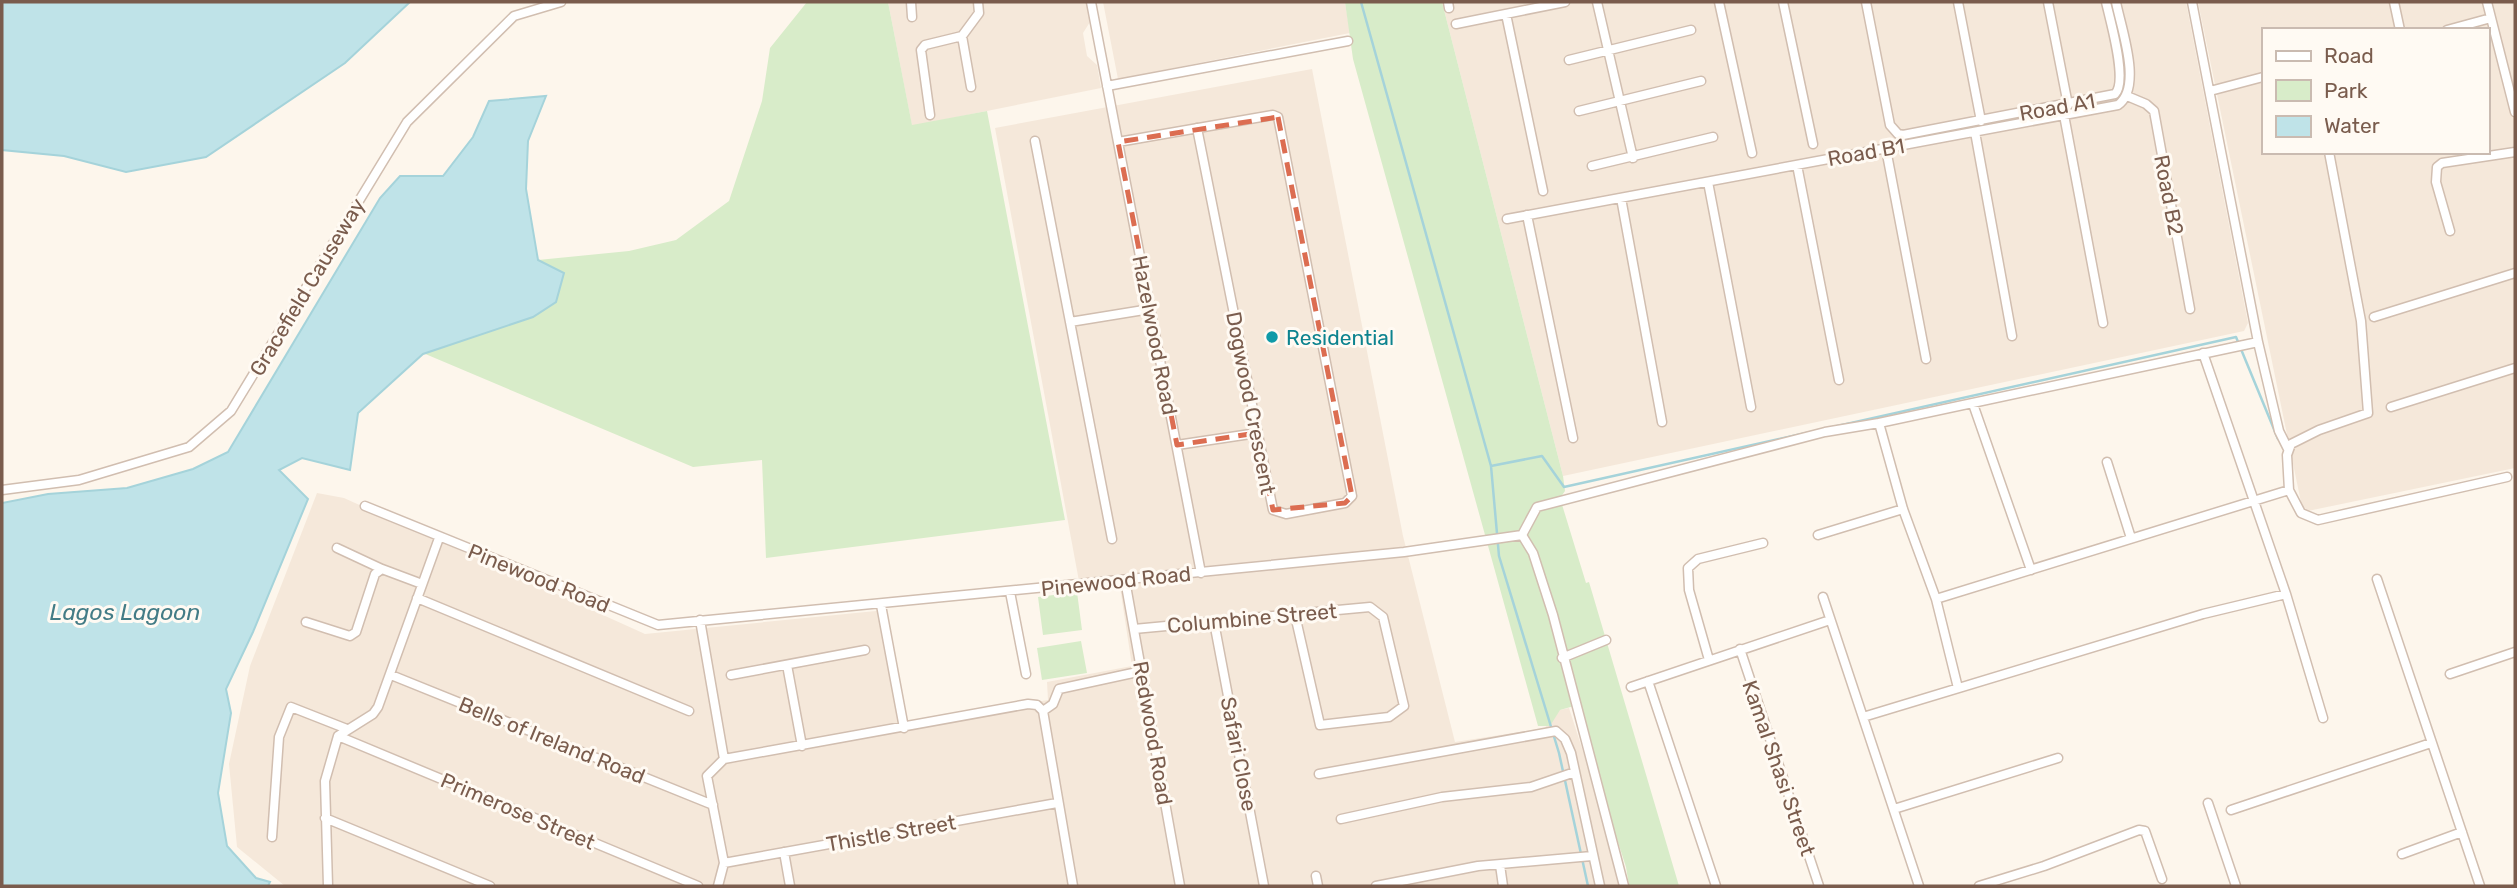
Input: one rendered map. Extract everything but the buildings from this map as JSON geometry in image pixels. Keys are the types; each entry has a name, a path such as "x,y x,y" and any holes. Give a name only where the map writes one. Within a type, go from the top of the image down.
{"street":[{"name":"Gracefield Causeway","path":"2,490 79,480 189,447 231,411 407,122 514,16 561,2"},
{"path":"911,2 912,17"},
{"path":"930,115 921,50 925,45 962,36 979,13 978,2"},
{"name":"Hazelwood Road","path":"1091,2 1201,573"},
{"path":"1456,24 1565,2"},
{"path":"1597,2 1633,158"},
{"path":"1719,2 1752,153"},
{"path":"1783,2 1813,144"},
{"name":"Road A1","path":"1866,2 1890,125 1898,134 1903,135 2103,99 2119,90 2121,76 2106,2"},
{"path":"1958,2 1981,121"},
{"path":"2048,2 2068,105"},
{"path":"2116,2 2131,75 2127,96"},
{"path":"2192,2 2258,342 2279,431 2288,450 2289,490 2301,513 2318,520 2444,489 2507,477"},
{"path":"2394,2 2400,28"},
{"path":"2487,2 2515,112"},
{"path":"1506,14 1543,191"},
{"path":"2454,28 2491,18"},
{"path":"1569,60 1691,30"},
{"path":"962,36 971,87"},
{"path":"1107,86 1348,41"},
{"path":"2210,91 2262,77"},
{"path":"1579,111 1702,81"},
{"name":"Road B1","path":"1507,219 2118,105 2127,96"},
{"name":"Road B2","path":"2127,96 2146,104 2154,111 2190,309"},
{"name":"Dogwood Crescent","path":"1273,115 1280,123 1349,483 1350,501 1286,514 1273,509 1197,128 1273,115"},
{"path":"2064,115 2103,323"},
{"path":"1118,142 1197,128"},
{"path":"1975,132 2012,336"},
{"path":"1592,166 1713,137"},
{"path":"1035,141 1112,540"},
{"path":"1886,149 1926,359"},
{"path":"2450,231 2436,181 2437,167 2442,163 2515,152"},
{"path":"2288,450 2291,444 2319,430 2368,413 2361,321 2329,154"},
{"path":"1797,165 1839,380"},
{"path":"1708,181 1751,407"},
{"path":"1621,198 1662,422"},
{"path":"1527,215 1573,438"},
{"path":"2374,317 2515,273"},
{"path":"1070,322 1150,309"},
{"path":"1624,886 1562,658 1553,615 1533,553 1522,535 1537,507 1825,432 1973,404 2258,342"},
{"path":"2203,353 2251,499 2286,594 2323,718"},
{"path":"2391,407 2515,369"},
{"path":"1973,404 2031,570"},
{"path":"1879,423 1903,509 1936,599 1958,688"},
{"path":"1177,445 1257,433"},
{"path":"2107,462 2131,538"},
{"path":"1936,599 2251,499 2289,490"},
{"name":"Pinewood Road","path":"365,506 651,624 881,605 1201,573 1488,542 1522,535"},
{"path":"1818,535 1903,509"},
{"path":"328,886 325,781 338,736 373,714 391,674 439,538"},
{"path":"1709,660 1689,590 1688,568 1698,559 1763,543"},
{"path":"337,548 422,584"},
{"path":"306,622 342,636 356,632 371,582 382,569"},
{"path":"2377,579 2480,886"},
{"name":"Redwood Road","path":"1125,580 1180,886"},
{"path":"1010,592 1026,674"},
{"path":"1863,717 2203,614 2286,594"},
{"path":"1823,597 1919,886"},
{"path":"417,598 689,711"},
{"path":"881,605 904,728"},
{"name":"Columbine Street","path":"1134,629 1370,607 1383,617 1404,706 1390,717 1320,725 1295,615"},
{"path":"700,620 724,759"},
{"path":"1631,687 1830,620"},
{"name":"Safari Close","path":"1214,622 1264,886"},
{"path":"1562,658 1606,639"},
{"name":"Kamal Shasi Street","path":"1740,649 1819,886"},
{"path":"731,675 865,650"},
{"path":"2450,674 2515,652"},
{"path":"787,665 802,746"},
{"path":"1043,711 1053,704 1059,689 1142,671"},
{"name":"Bells of Ireland Road","path":"391,674 713,805"},
{"path":"1648,681 1716,886"},
{"path":"718,886 724,863 707,776 724,759 1028,704 1037,705 1043,711 1073,886"},
{"path":"272,837 279,737 291,706 347,729"},
{"path":"1319,774 1552,731 1565,739 1567,776 1600,886"},
{"name":"Primerose Street","path":"338,736 698,886"},
{"path":"2231,810 2431,743"},
{"path":"1894,809 2058,758"},
{"path":"1341,819 1407,803 1531,787 1567,776"},
{"name":"Thistle Street","path":"724,863 1057,803"},
{"path":"2208,803 2235,886"},
{"path":"325,818 490,886"},
{"path":"1979,886 2044,866 2139,830 2145,831 2162,878"},
{"path":"2402,854 2462,832"},
{"path":"784,852 790,886"},
{"path":"1376,886 1478,866 1592,856"},
{"path":"1500,865 1503,886"},
{"path":"1316,876 1318,886"}],"highlighted area":[{"path":"1278,117 1352,496 1345,503 1273,510 1257,433 1177,445 1118,142"}],"shaded area":[{"path":"888,2 1086,2 1090,22 1083,33 1087,56 1097,65 1101,88 912,126"},
{"path":"1103,2 1345,2 1350,33 1118,79"},
{"path":"1442,2 2186,2 2248,323 2244,331 1563,476"},
{"path":"2198,2 2515,2 2515,468 2303,512"},
{"path":"1312,69 1403,536 1455,742 1545,728 1555,711 1569,708 1621,869 1624,886 285,886 237,847 229,764 250,666 317,493 344,498 645,634 886,610 906,722 1048,700 1047,682 1132,666 1120,587 1081,592 995,128"}],"green space":[{"path":"807,2 888,2 912,125 987,111 1065,520 766,558 762,460 693,467 423,353 533,317 538,260 629,251 676,240 729,201 762,101 770,48"},
{"path":"1345,2 1442,2 1563,476 1565,491 1560,498 1586,583 1589,582 1679,886 1629,886 1626,867 1574,706 1560,710 1550,726 1538,726 1353,59"},
{"path":"1077,592 1082,630 1043,635 1038,597"},
{"path":"1081,641 1087,673 1042,680 1037,648"}],"water":[{"path":"2,2 410,2 345,63 206,157 126,172 64,156 2,150"},
{"name":"Lagos Lagoon","path":"546,96 528,141 526,189 538,260 564,273 556,302 533,317 423,354 358,413 350,470 302,458 279,470 308,499 253,632 226,689 231,713 218,793 227,846 256,878 270,882 268,886 2,886 2,503 48,494 127,488 193,469 228,452 380,198 400,176 443,176 473,137 489,101"}],"waterway":[{"path":"1361,2 1491,466 1542,456 1564,487 2236,337 2278,439"},
{"path":"1491,466 1499,556 1559,753 1588,886"}],"place":[{"name":"Residential","path":"1272,337"}]}
